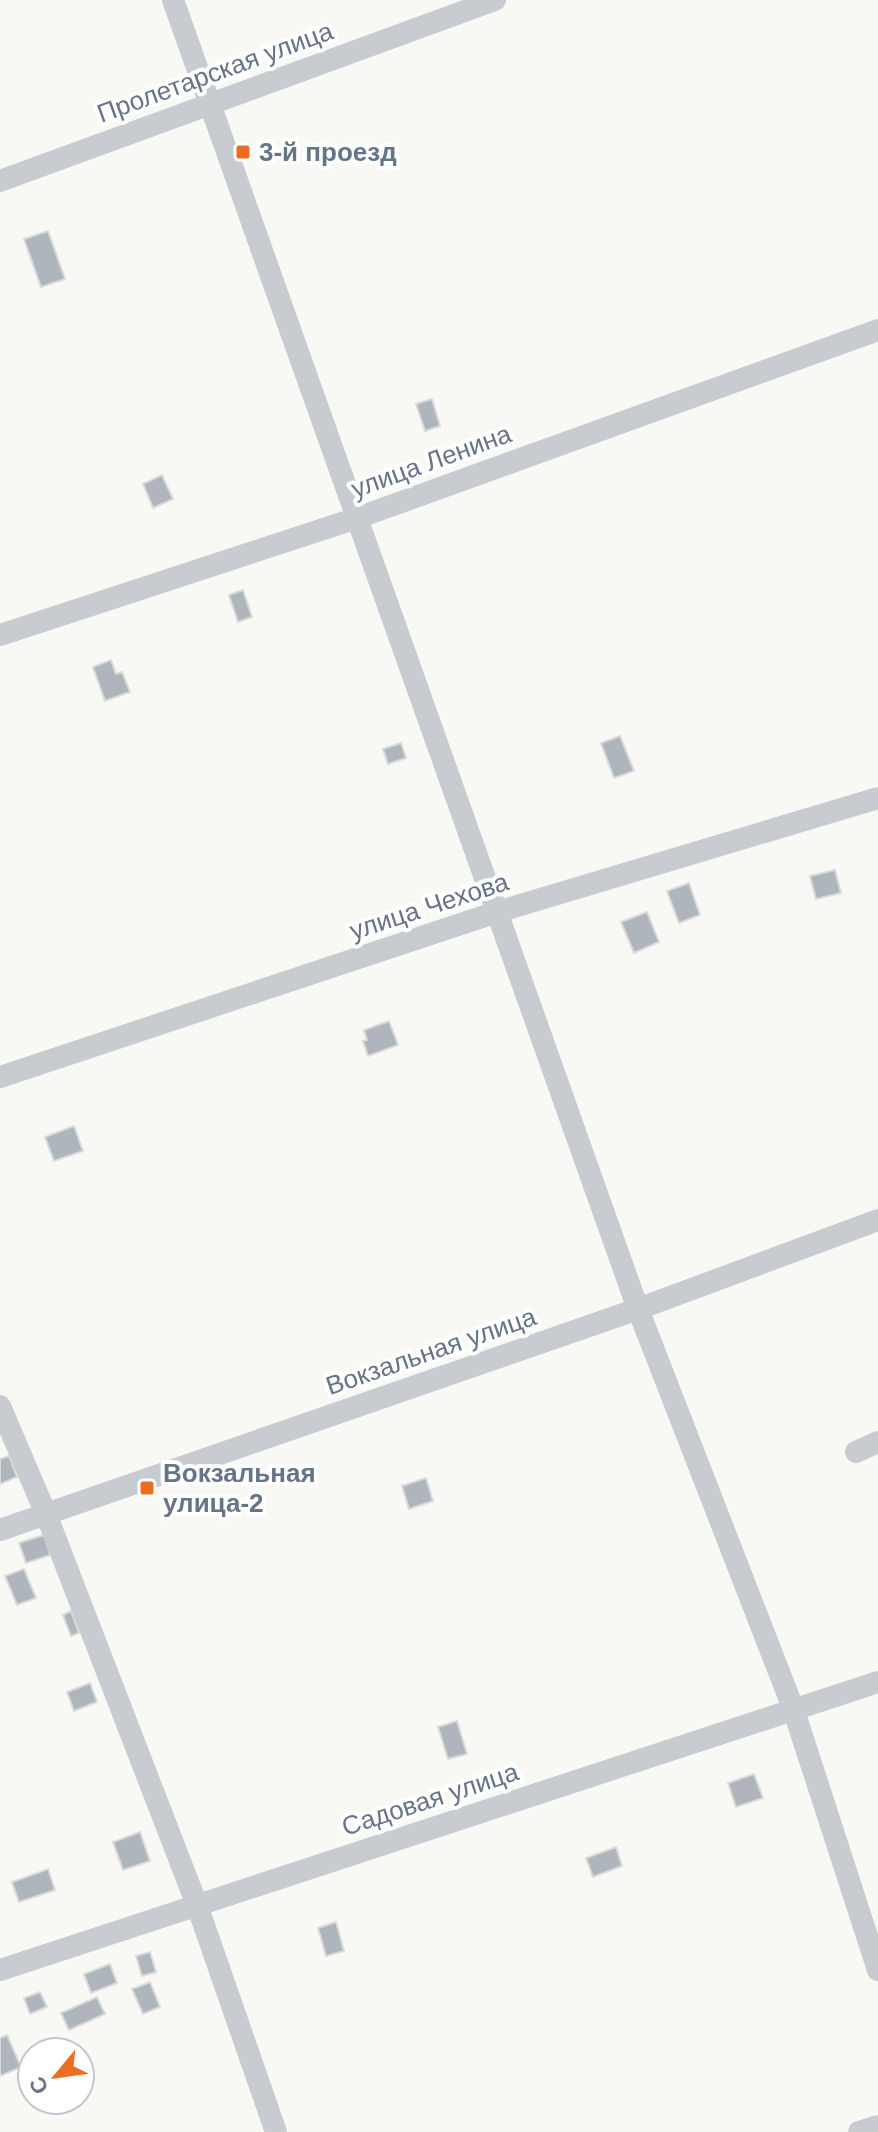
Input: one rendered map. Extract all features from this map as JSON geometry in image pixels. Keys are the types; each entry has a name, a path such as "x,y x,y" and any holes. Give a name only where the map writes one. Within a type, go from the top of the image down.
{"street":[{"path":"173,0 638,1309 793,1708 878,1970"},
{"name":"Пролетарская улица","path":"0,181 495,0"},
{"name":"улица Ленина","path":"0,635 357,518 878,330"},
{"name":"улица Чехова","path":"0,1077 497,912 878,798"},
{"name":"Вокзальная улица","path":"0,1530 638,1309 878,1220"},
{"path":"0,1406 46,1514 197,1905 276,2132"},
{"path":"856,1452 878,1442"},
{"name":"Садовая улица","path":"0,1970 878,1682"},
{"path":"859,2132 878,2126"}],"building":[{"path":"48,231 65,279 41,287 24,239"},
{"path":"432,399 440,426 425,431 416,404"},
{"path":"162,475 173,499 153,508 143,484"},
{"path":"243,590 252,617 238,622 229,595"},
{"path":"111,660 116,674 122,672 130,692 105,701 93,667"},
{"path":"620,736 634,771 614,778 601,743"},
{"path":"401,743 406,758 388,764 383,749"},
{"path":"835,870 841,893 816,899 810,876"},
{"path":"689,883 700,915 679,923 667,891"},
{"path":"647,912 659,942 634,953 621,922"},
{"path":"389,1021 398,1045 368,1056 363,1041 367,1040 364,1030"},
{"path":"74,1126 83,1151 54,1161 45,1137"},
{"path":"9,1456 17,1477 0,1484 0,1459"},
{"path":"426,1478 433,1501 409,1509 402,1486"},
{"path":"44,1535 50,1555 26,1563 19,1543"},
{"path":"24,1569 36,1598 17,1605 5,1576"},
{"path":"71,1611 79,1633 71,1636 63,1615"},
{"path":"90,1683 97,1702 74,1711 67,1692"},
{"path":"457,1721 467,1754 448,1759 438,1727"},
{"path":"754,1774 763,1798 736,1807 728,1783"},
{"path":"140,1832 150,1861 123,1870 113,1842"},
{"path":"616,1847 622,1866 593,1877 586,1858"},
{"path":"48,1869 55,1890 19,1902 12,1882"},
{"path":"336,1922 344,1951 326,1956 318,1928"},
{"path":"150,1952 156,1972 142,1976 136,1956"},
{"path":"110,1964 117,1983 91,1993 84,1974"},
{"path":"150,1982 160,2007 143,2014 132,1989"},
{"path":"40,1992 47,2007 30,2014 24,1998"},
{"path":"97,1997 105,2014 69,2030 61,2013"},
{"path":"7,2035 16,2056 16,2069 0,2076 0,2038"}],"place":[{"name":"3-й проезд","path":"243,152"},
{"name":"Вокзальная улица-2","path":"147,1488"}]}
